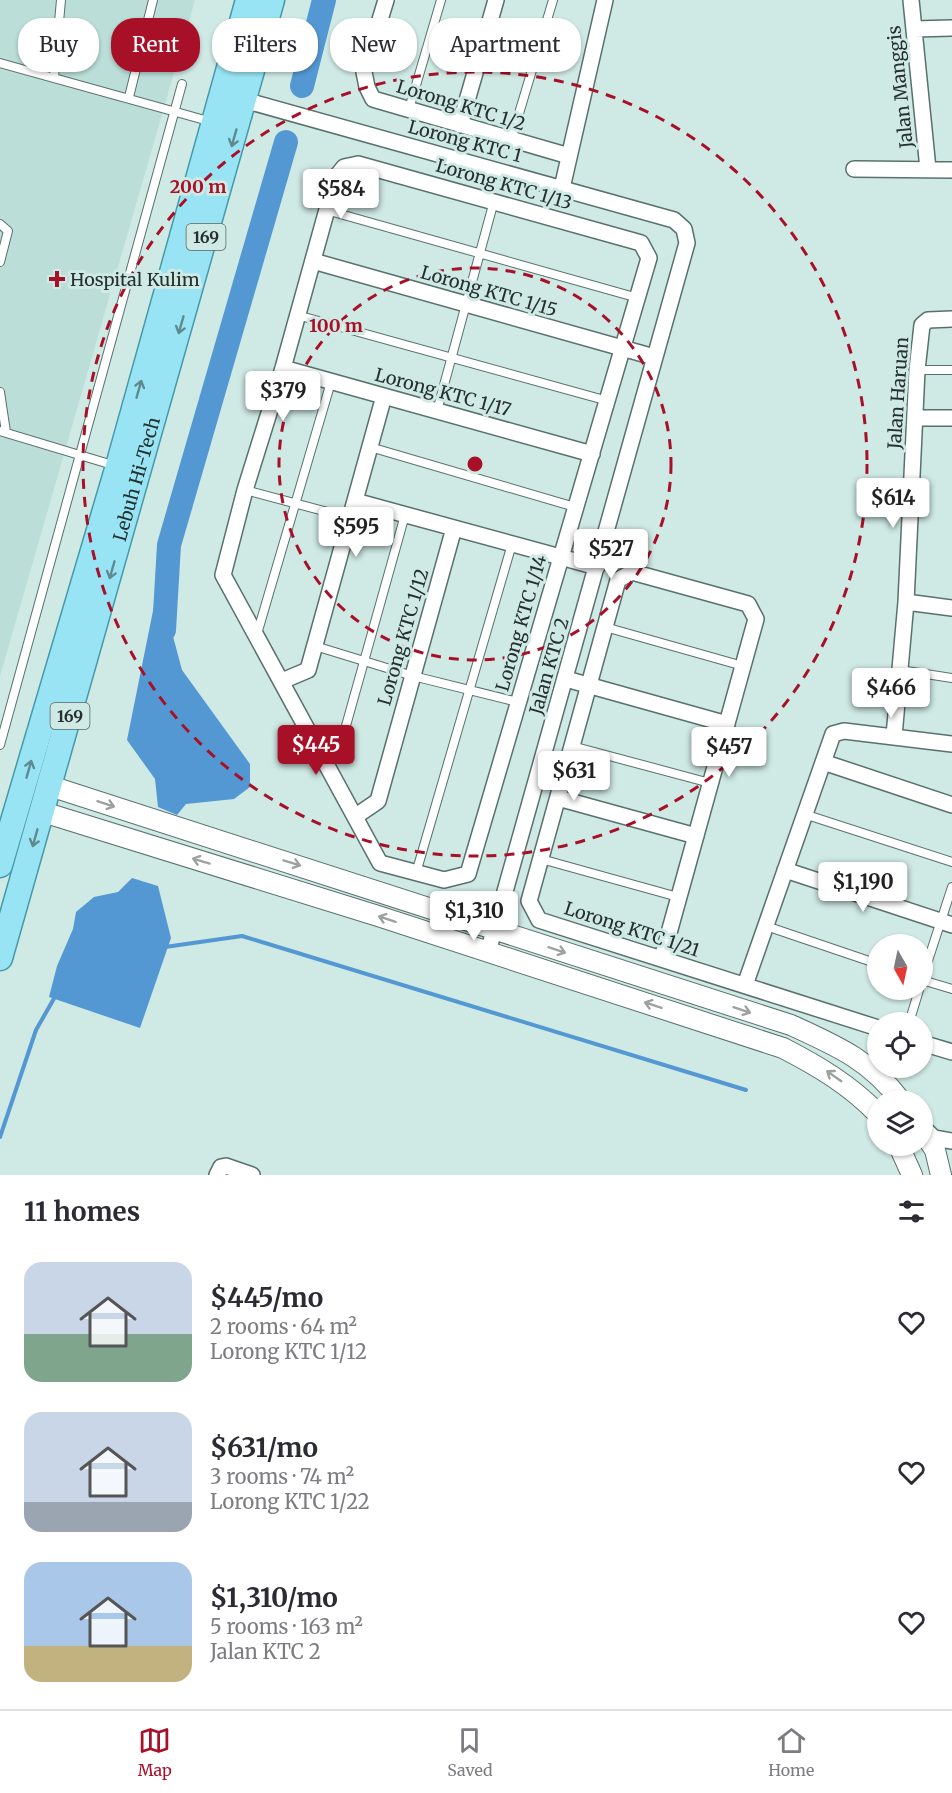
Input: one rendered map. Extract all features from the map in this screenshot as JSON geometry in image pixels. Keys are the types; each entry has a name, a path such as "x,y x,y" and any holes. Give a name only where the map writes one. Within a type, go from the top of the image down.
{"main road":[{"name":"Lebuh Hi-Tech","path":"0,865 112,464 248,0"},
{"name":"Lebuh Hi-Tech","path":"0,958 50,786 112,464 244,100 272,0"}],"street":[{"name":"Lorong KTC 1/2","path":"386,0 364,72 367,87 373,99 569,156"},
{"path":"460,125 496,0"},
{"path":"562,188 605,0"},
{"name":"Jalan Manggis","path":"911,0 928,169"},
{"path":"914,29 952,28"},
{"name":"Lorong KTC 1","path":"244,100 674,220"},
{"name":"Lorong KTC 1/13","path":"257,634 224,575 245,490 283,368 326,210 336,177 344,167 358,164 641,243 649,258 624,349"},
{"path":"854,169 952,170"},
{"name":"Jalan KTC 2","path":"488,952 687,243 684,229 674,220"},
{"name":"Lorong KTC 1/15","path":"313,261 654,357"},
{"name":"Jalan Haruan","path":"894,736 906,602 917,370 922,325 928,320 952,319"},
{"name":"Lorong KTC 1/14","path":"416,873 444,880 468,874 560,557 624,349"},
{"name":"Lorong KTC 1/17","path":"283,368 592,453"},
{"path":"282,681 308,670 384,396"},
{"path":"915,418 952,418"},
{"path":"355,501 597,567"},
{"name":"Lorong KTC 1/12","path":"356,816 378,801 454,528"},
{"name":"Lorong KTC 1/21","path":"662,958 756,619 748,604 632,572 618,580 529,901 539,920 867,1024"},
{"path":"906,602 952,608"},
{"path":"257,634 380,863 416,873"},
{"path":"566,679 727,724"},
{"path":"745,985 833,734 844,731 952,744"},
{"path":"823,762 952,805"},
{"path":"50,786 790,1025 847,1050 869,1065 891,1090"},
{"path":"558,798 696,836"},
{"path":"43,812 488,952 783,1048 821,1068 857,1093 867,1103"},
{"path":"785,870 946,923"},
{"path":"933,1046 952,1052"},
{"path":"933,1137 952,1141"},
{"path":"933,1147 940,1172"},
{"path":"940,1172 943,1158 952,1147"},
{"path":"904,1156 912,1175"},
{"path":"217,1175 221,1167 226,1166 252,1175"}],"lane":[{"path":"54,77 61,0"},
{"path":"129,97 153,0"},
{"path":"409,110 441,0"},
{"path":"511,140 553,0"},
{"path":"0,63 214,122"},
{"path":"0,745 112,464 174,111 182,84"},
{"path":"437,411 449,358 494,201"},
{"path":"326,210 639,298"},
{"path":"0,224 8,231 0,262"},
{"path":"297,315 608,401"},
{"path":"917,370 952,370"},
{"path":"257,634 331,382"},
{"path":"0,392 3,431 112,464"},
{"path":"370,447 575,507"},
{"path":"245,490 350,518"},
{"path":"323,755 342,740 405,515"},
{"path":"416,873 512,544"},
{"path":"605,627 743,666"},
{"path":"315,646 413,676 470,688 518,702"},
{"path":"900,670 952,678"},
{"path":"572,746 710,783"},
{"path":"804,814 952,862"},
{"path":"541,859 678,897"},
{"path":"933,953 946,923 952,887"},
{"path":"766,926 867,960"},
{"path":"933,983 952,989"}],"shaded area":[{"name":"Hospital Kulim","path":"0,0 195,0 190,18 111,18 111,72 174,72 0,676"}],"water":[{"path":"156,596 172,600 171,629 182,670 250,764 250,787 234,799 186,804 177,815 158,807 155,779 127,740"},
{"path":"132,878 158,886 171,938 140,1028 49,997 57,966 73,929 76,912 94,897 118,892"}],"waterway":[{"path":"302,86 324,0"},
{"path":"164,630 169,545 286,142"},
{"path":"165,947 242,936 746,1090"},
{"path":"0,1137 36,1030 56,995"}],"place":[{"name":"Hospital Kulim","path":"57,279"}]}
